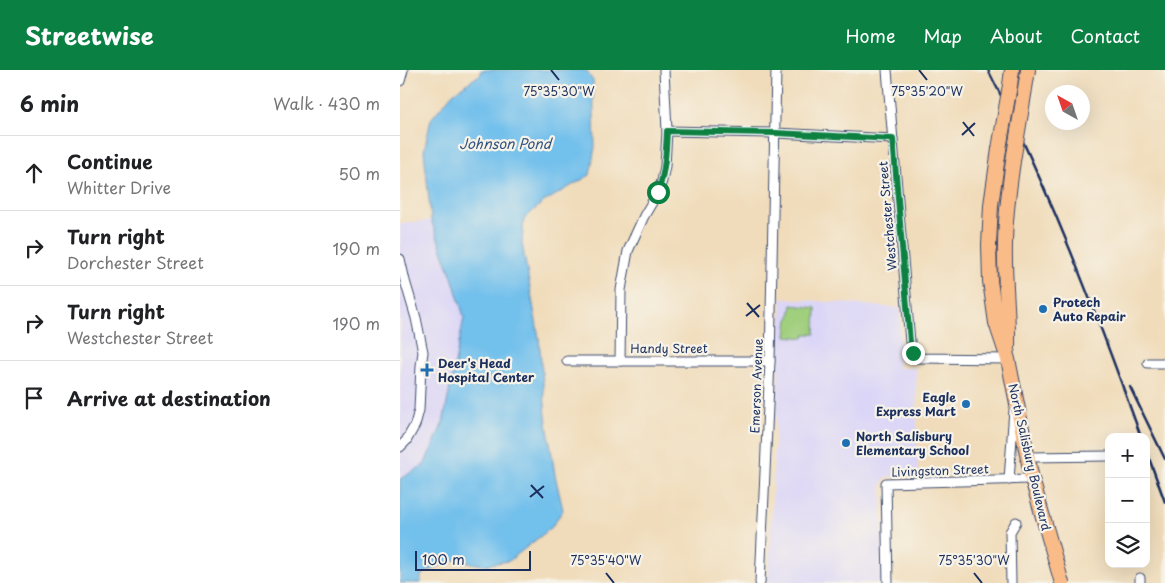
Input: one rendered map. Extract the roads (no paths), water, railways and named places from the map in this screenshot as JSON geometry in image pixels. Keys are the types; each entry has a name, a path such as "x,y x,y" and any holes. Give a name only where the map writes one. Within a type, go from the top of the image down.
{"main road":[{"name":"North Salisbury Boulevard","path":"1012,70 991,205 990,281 996,323 1008,359 1032,479 1062,583"},
{"name":"North Salisbury Boulevard","path":"1008,359 1009,321 1004,243 1006,205 1028,70"}],"street":[{"path":"400,81 403,70"},
{"path":"620,361 621,290 628,251 662,181 667,131 664,70"},
{"name":"Emerson Avenue","path":"760,583 770,361 776,70"},
{"name":"Westchester Street","path":"887,70 910,342 913,353 918,358 1008,359"},
{"path":"667,131 776,133 893,139"},
{"path":"400,259 423,352 419,410 415,425 406,441 400,447"},
{"name":"Handy Street","path":"568,361 770,361"},
{"path":"1148,363 1165,363"},
{"path":"1009,480 1015,392"},
{"path":"1028,457 1105,456"},
{"name":"Livingston Street","path":"888,583 886,483 1032,479"},
{"path":"1010,583 1010,532 1016,522"}],"water":[{"name":"Johnson Pond","path":"481,70 586,70 593,81 595,147 590,175 542,203 524,219 522,243 539,338 546,416 555,475 563,510 551,528 509,561 484,565 451,560 421,575 421,583 400,583 400,479 424,465 443,423 464,317 452,277 431,220 424,151 431,119 453,93 481,74"}],"railway":[{"path":"988,70 1051,205 1107,344 1140,433"},
{"path":"1130,387 1165,459"},
{"path":"1150,461 1165,502"}],"place":[{"name":"Protech Auto Repair","path":"1043,309"},
{"name":"Deer's Head Hospital Center","path":"427,370"},
{"name":"Eagle Express Mart","path":"966,404"},
{"name":"North Salisbury Elementary School","path":"846,443"}]}
